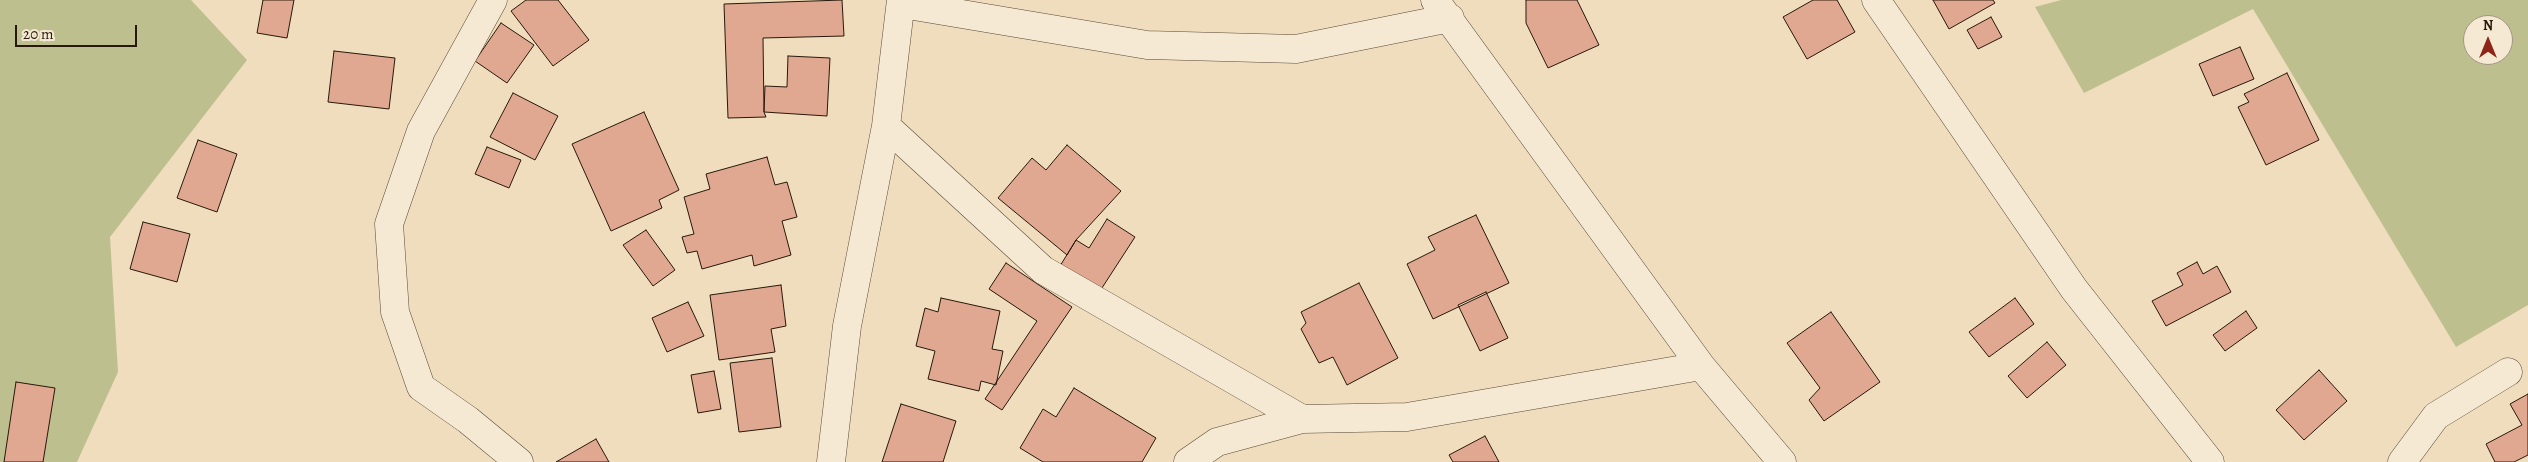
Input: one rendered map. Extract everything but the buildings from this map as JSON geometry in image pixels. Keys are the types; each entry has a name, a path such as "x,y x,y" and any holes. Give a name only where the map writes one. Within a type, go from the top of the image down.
{"street":[{"path":"493,0 420,131 389,224 395,312 420,387 468,420 519,462"},
{"path":"1876,0 2074,289 2210,462"},
{"path":"831,462 847,326 886,126 902,2 1147,45 1296,49 1442,9 1701,366 1782,462"},
{"path":"886,126 1044,270 1302,418"},
{"path":"1188,462 1217,442 1302,418 1407,417 1701,366"},
{"path":"2402,462 2436,416 2508,372"}],"green space":[{"path":"0,0 191,0 247,60 110,237 118,372 77,462 0,462"},
{"path":"2061,0 2528,0 2528,305 2456,347 2253,9 2084,93 2035,7"}]}
